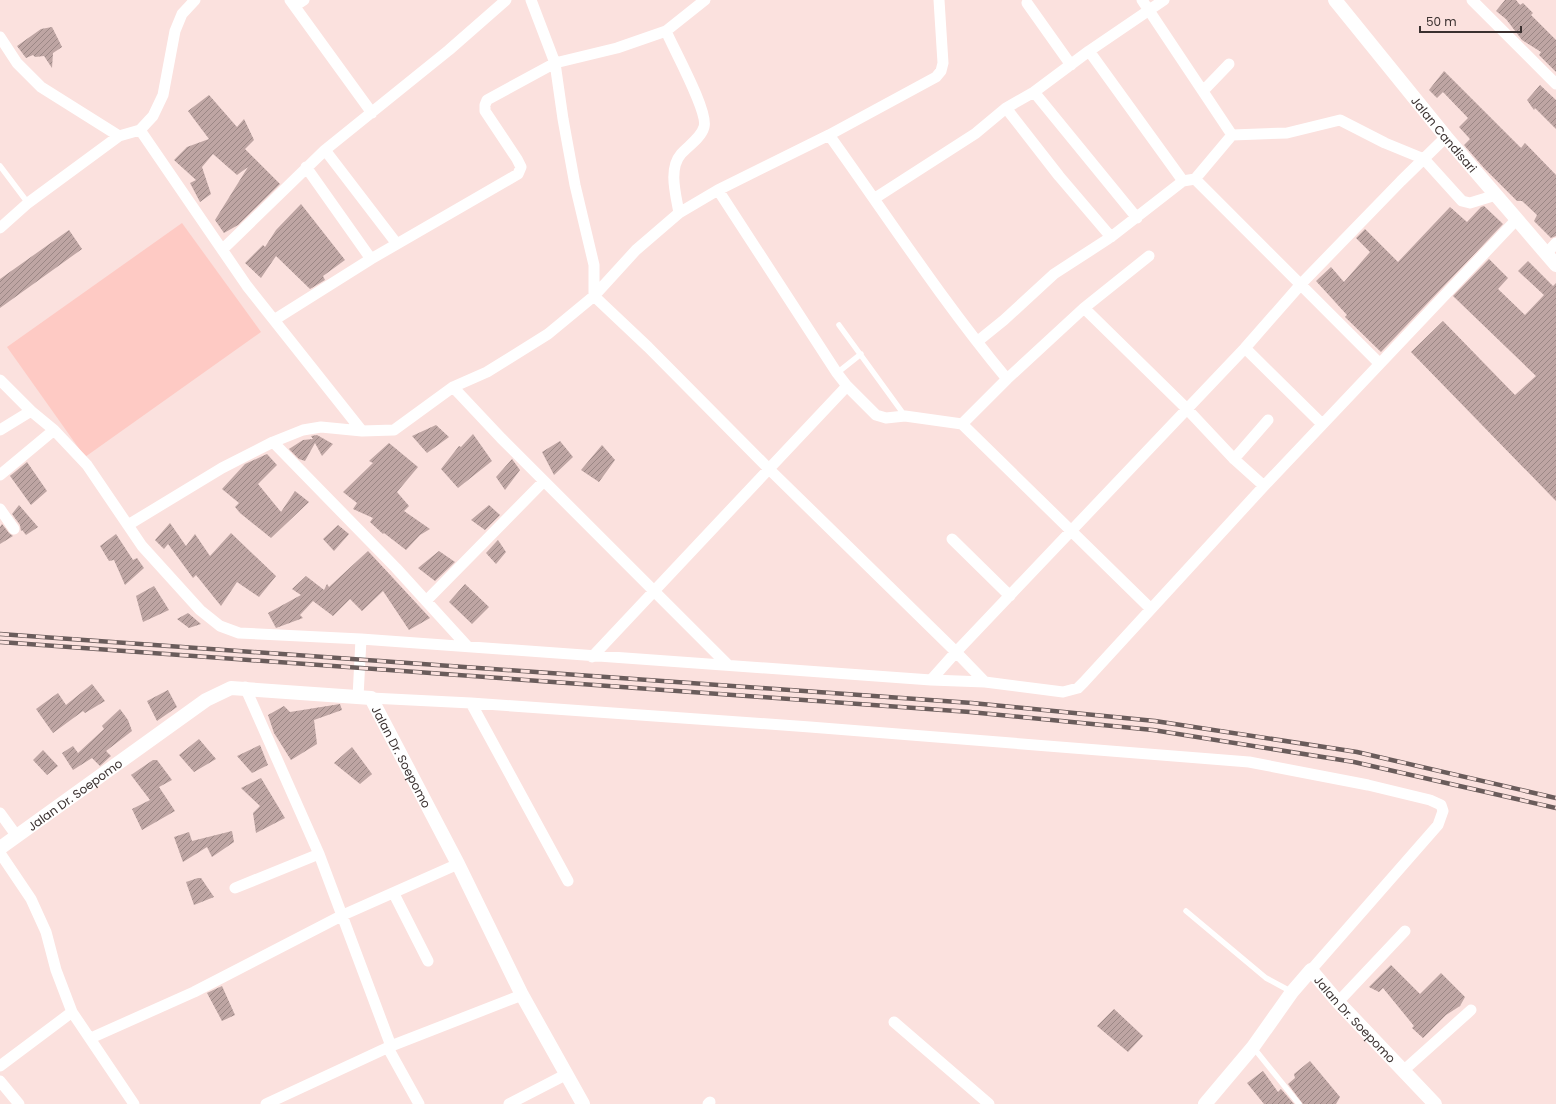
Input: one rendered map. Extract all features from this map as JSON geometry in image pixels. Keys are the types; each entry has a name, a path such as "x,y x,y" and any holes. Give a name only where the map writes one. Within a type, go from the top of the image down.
{"street":[{"path":"0,228 28,203 119,136 140,130 154,116 163,95 175,31 182,14 195,0"},
{"path":"223,249 325,150 449,50 506,0"},
{"path":"531,0 555,63 575,185 594,265 594,296 648,346 770,470 985,682"},
{"path":"274,320 397,244 518,174 521,167 518,159 485,111 487,100 555,63 617,48 666,32 705,0"},
{"path":"128,525 222,468 273,442 303,430 320,428 362,431 394,430 453,387 486,372 548,334 594,296 636,250 679,213 718,190 829,135 936,77 941,71 943,63 939,0"},
{"path":"1142,0 1232,135"},
{"path":"875,198 976,133 1006,108 1034,92 1071,66 1089,51 1164,0"},
{"name":"Jalan Candisari","path":"1335,0 1435,148 1496,195 1556,266"},
{"path":"1472,0 1556,84"},
{"path":"296,2 372,113"},
{"path":"1027,3 1071,66"},
{"path":"666,32 700,104 705,118 703,130 680,155 674,172 679,213"},
{"path":"0,37 17,63 42,87 119,136"},
{"path":"1089,51 1183,181"},
{"path":"1202,91 1229,64"},
{"path":"1034,92 1137,218"},
{"path":"1006,108 1059,176 1112,237"},
{"path":"978,341 1004,320 1054,274 1112,237 1183,181 1195,179 1232,135 1287,133 1340,120 1385,143 1435,148"},
{"path":"140,130 247,286 362,431"},
{"path":"829,135 1007,379"},
{"path":"1435,148 1462,201 1470,204 1496,195"},
{"path":"931,680 1245,348 1302,283 1435,148"},
{"path":"325,150 397,244"},
{"path":"306,167 372,259"},
{"path":"1195,179 1302,283 1379,363"},
{"path":"718,190 837,373 847,386 876,415 886,418 905,416 962,424 1151,609"},
{"path":"0,380 54,430 91,470 142,546 200,610 227,630 239,633 360,639 592,657 727,664 931,680 985,682 1063,692 1078,688 1379,363 1517,220"},
{"path":"1546,254 1556,243"},
{"path":"962,424 1007,379 1084,308 1149,256"},
{"path":"1084,308 1187,409 1234,459 1264,486"},
{"path":"1245,348 1322,424"},
{"path":"592,657 770,470 847,386"},
{"path":"453,387 653,592 727,664"},
{"path":"0,430 31,410"},
{"path":"1234,459 1268,420"},
{"path":"0,475 54,430"},
{"path":"273,442 426,601 468,647"},
{"path":"426,601 544,481"},
{"path":"0,508 14,529"},
{"path":"952,539 1010,596"},
{"path":"360,639 365,698 471,703 810,727 1249,762 1368,785 1430,800 1441,805 1443,811 1438,825 1311,970"},
{"name":"Jalan Dr. Soepomo","path":"0,848 16,835 206,700 231,688 365,698 458,864 522,995 565,1075 583,1104"},
{"path":"246,688 319,854 343,915 390,1047 419,1104"},
{"path":"471,703 568,881"},
{"path":"0,813 16,835"},
{"path":"0,853 31,899 46,932 56,970 72,1012 91,1038 134,1104"},
{"path":"235,888 319,854"},
{"path":"91,1038 194,992 343,915 394,894 458,864"},
{"path":"394,894 428,961"},
{"path":"1338,1002 1405,931"},
{"name":"Jalan Dr. Soepomo","path":"1206,1104 1253,1047 1292,992 1311,970 1338,1002 1435,1104"},
{"path":"266,1104 390,1047 522,995"},
{"path":"1403,1071 1471,1010"},
{"path":"0,1066 72,1012"},
{"path":"894,1022 989,1104"},
{"path":"509,1104 565,1075"},
{"path":"0,1081 19,1104"}],"lane":[{"path":"0,166 28,203"},
{"path":"839,325 905,416"},
{"path":"837,373 861,354"},
{"path":"1186,911 1266,978 1292,992"},
{"path":"1253,1047 1298,1104"}],"shaded area":[{"path":"182,223 261,332 85,457 7,347"}],"building":[{"path":"1505,0 1516,0 1520,5 1523,3 1533,13 1531,15 1556,40 1556,72 1539,55 1541,52 1522,40 1506,19 1496,11"},
{"path":"52,27 62,47 53,53 52,68 44,56 35,57 33,55 26,58 17,46 41,29"},
{"path":"1444,71 1521,148 1525,143 1556,175 1556,236 1551,238 1534,221 1537,215 1522,201 1517,201 1484,168 1464,145 1470,139 1459,127 1468,118 1443,92 1437,98 1429,90"},
{"path":"1540,85 1556,100 1556,129 1535,108 1534,110 1527,100"},
{"path":"209,95 237,127 244,119 254,140 245,149 280,184 238,225 224,233 215,220 248,167 237,175 213,154 202,167 211,194 200,202 190,183 196,180 174,160 187,147 209,139 188,111"},
{"path":"301,204 345,260 323,276 325,280 310,289 276,256 261,278 245,263 263,245 265,247 276,230"},
{"path":"1484,206 1503,224 1381,352 1345,317 1347,315 1316,281 1331,267 1344,282 1370,252 1356,238 1365,229 1398,262 1450,207 1467,222 1481,207"},
{"path":"69,230 82,249 0,308 0,279"},
{"path":"1489,259 1508,278 1498,289 1525,315 1544,295 1518,271 1528,261 1553,286 1556,283 1556,501 1411,352 1443,321 1515,395 1536,376 1453,296"},
{"path":"436,425 449,437 427,453 412,436"},
{"path":"473,434 492,461 458,488 441,469 459,446 461,447"},
{"path":"317,435 333,444 322,456 315,443 305,461 299,459 289,449 303,440 313,439 311,436"},
{"path":"560,441 573,457 554,475 542,452"},
{"path":"389,443 418,467 397,492 409,506 404,511 430,529 420,535 406,550 384,533 383,534 370,522 373,518 353,509 357,503 343,492 373,463 369,461"},
{"path":"602,445 615,460 599,482 581,470"},
{"path":"267,454 277,465 258,484 281,512 295,491 309,502 271,538 240,513 235,507 239,503 222,489 245,464"},
{"path":"512,459 520,470 505,490 496,477"},
{"path":"27,462 47,491 31,505 10,476"},
{"path":"19,505 38,527 26,535 22,530 21,531 20,525 12,514"},
{"path":"489,505 500,515 485,530 471,520"},
{"path":"170,523 186,546 195,534 210,556 231,533 276,576 259,597 237,582 221,606 196,575 193,578 168,544 164,549 155,540"},
{"path":"2,524 13,536 0,544 0,527"},
{"path":"338,525 349,534 334,551 323,539"},
{"path":"116,534 133,560 137,558 144,568 125,585 114,560 109,561 100,546"},
{"path":"498,540 506,552 496,564 486,553"},
{"path":"368,551 430,618 409,630 383,591 362,611 350,599 333,616 313,601 300,615 303,618 276,628 268,613 301,595 292,589 306,576 324,590 327,584 329,587"},
{"path":"439,551 455,562 435,581 418,568"},
{"path":"465,584 489,607 472,624 449,602"},
{"path":"154,586 169,610 143,622 136,596"},
{"path":"188,613 201,624 189,628 177,619"},
{"path":"92,684 105,701 85,713 83,711 53,733 36,709 58,693 66,705"},
{"path":"168,690 177,707 157,721 147,701"},
{"path":"340,704 342,710 314,720 317,744 291,760 274,733 268,715 284,706 290,712"},
{"path":"120,709 128,720 132,731 106,751 111,756 100,766 92,758 73,770 62,753 73,746 78,753 104,729 102,726"},
{"path":"199,739 216,759 194,772 179,755"},
{"path":"260,745 268,765 252,773 237,756"},
{"path":"352,747 372,774 360,784 334,763"},
{"path":"43,750 58,766 47,775 33,760"},
{"path":"153,760 157,760 172,780 159,787 175,811 142,830 132,809 150,800 131,775"},
{"path":"261,778 285,818 256,833 253,813 260,806 241,788"},
{"path":"232,831 234,842 212,857 207,847 183,862 174,837 189,832 192,841"},
{"path":"201,878 214,897 194,905 186,882"},
{"path":"1391,965 1420,994 1441,973 1465,997 1460,1006 1446,1015 1423,1038 1412,1028 1414,1026 1383,988 1379,992 1369,987"},
{"path":"222,986 235,1015 222,1021 207,993"},
{"path":"1114,1009 1143,1036 1128,1052 1097,1026"},
{"path":"1310,1061 1340,1097 1336,1104 1303,1104 1288,1084 1295,1078 1294,1074"},
{"path":"1263,1071 1278,1092 1281,1089 1294,1104 1264,1104 1247,1083"}],"railway":[{"path":"0,634 972,703 1155,721 1357,752 1556,798"},
{"path":"0,642 970,712 1153,730 1354,762 1556,808"}]}
